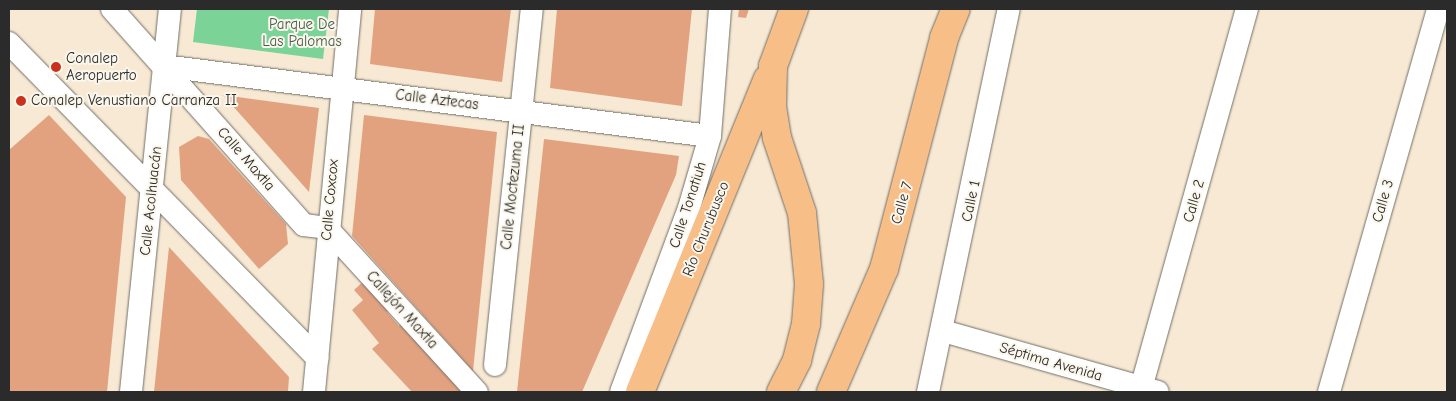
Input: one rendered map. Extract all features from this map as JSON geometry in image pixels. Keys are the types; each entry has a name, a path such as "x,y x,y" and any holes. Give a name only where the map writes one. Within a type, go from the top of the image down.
{"main road":[{"path":"781,392 797,360 806,324 810,284 802,214 777,138 772,108 773,66 794,9"},
{"name":"Calle 7","path":"832,392 884,269 944,38 956,9"},
{"name":"Río Churubusco","path":"640,392 773,66"}],"street":[{"name":"Calle Maxtla","path":"112,9 304,225 327,228"},
{"name":"Calle Acolhuacán","path":"131,392 170,9"},
{"name":"Calle Coxcox","path":"314,392 327,228 350,9"},
{"name":"Calle Moctezuma II","path":"495,365 532,9"},
{"name":"Calle Tonatiuh","path":"621,392 689,208 710,136 720,9"},
{"name":"Calle 1","path":"928,392 943,331 1009,9"},
{"name":"Calle 2","path":"1146,391 1247,9"},
{"name":"Calle 3","path":"1328,392 1438,9"},
{"path":"9,43 64,102 153,187 318,358"},
{"name":"Calle Aztecas","path":"164,66 710,136"},
{"name":"Callejón Maxtla","path":"327,228 477,392"},
{"name":"Séptima Avenida","path":"943,331 1146,391"}],"green space":[{"name":"Parque De Las Palomas","path":"197,9 329,9 323,59 193,42"}],"building":[{"path":"375,9 511,9 502,82 370,64"},
{"path":"557,9 692,9 682,106 550,88"},
{"path":"739,9 749,9 746,18 738,17"},
{"path":"223,95 319,108 309,192 280,159"},
{"path":"49,115 126,197 107,392 9,392 9,150"},
{"path":"364,115 497,132 473,371 352,236"},
{"path":"198,136 209,139 286,224 288,244 259,269 181,180 179,147"},
{"path":"544,139 679,156 676,175 582,392 517,392"},
{"path":"169,247 289,377 288,392 154,392"},
{"path":"367,278 393,307 387,312 399,326 402,322 466,392 412,392 372,349 379,343 352,310 363,300 354,290"}],"place":[{"name":"Conalep Aeropuerto","path":"56,67"},
{"name":"Conalep Venustiano Carranza II","path":"21,101"}]}
